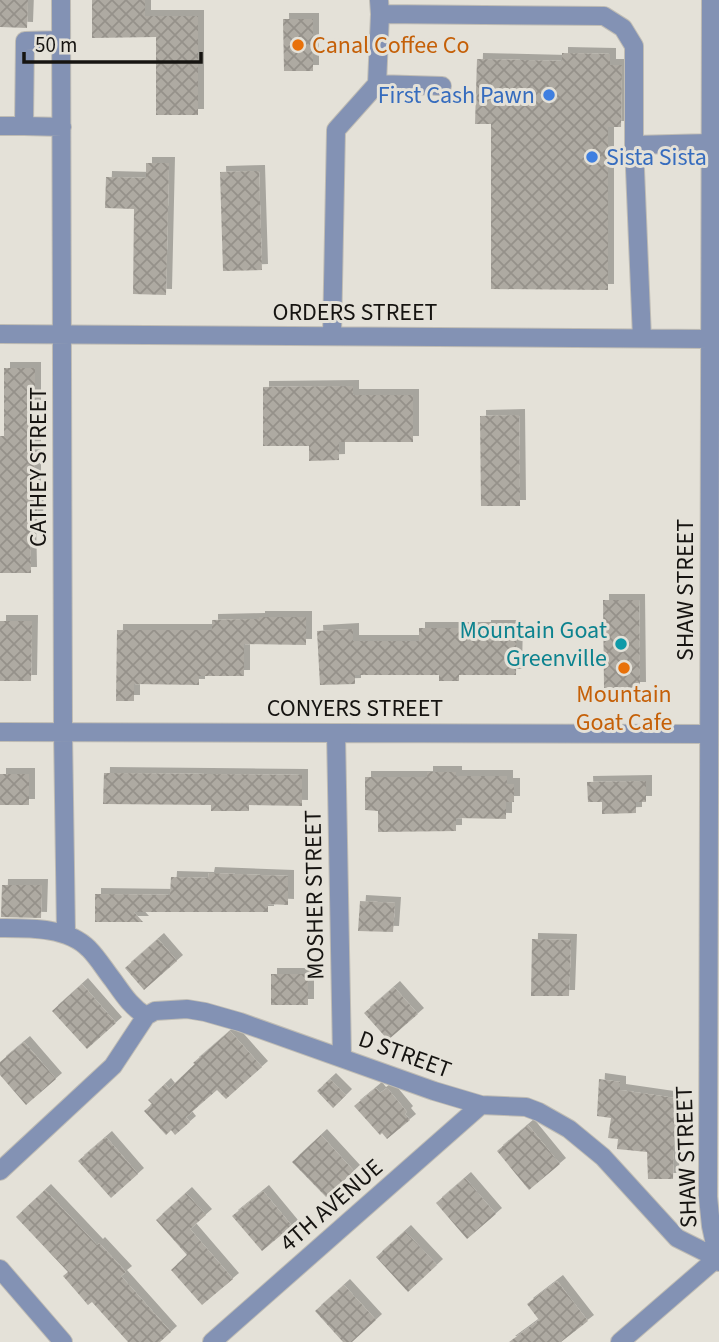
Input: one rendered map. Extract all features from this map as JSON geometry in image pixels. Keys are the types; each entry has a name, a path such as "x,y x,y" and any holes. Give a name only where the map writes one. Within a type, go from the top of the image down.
{"street":[{"name":"CATHEY STREET","path":"61,0 66,934"},
{"name":"SHAW STREET","path":"711,0 711,143 715,238 710,339 715,425 714,637 709,734 708,1197 718,1260"},
{"path":"332,336 336,130 377,84 379,7 604,16 623,28 634,46 634,145 642,338"},
{"path":"24,126 25,40 61,40"},
{"path":"377,84 442,86"},
{"path":"0,126 62,127"},
{"path":"634,145 711,143"},
{"name":"ORDERS STREET","path":"0,334 710,339"},
{"name":"CONYERS STREET","path":"0,732 709,734"},
{"name":"MOSHER STREET","path":"336,733 342,1057"},
{"path":"0,928 24,928 66,934 89,949 133,1008 146,1016 113,1066 0,1171"},
{"name":"D STREET","path":"146,1016 155,1011 187,1009 205,1012 342,1057 434,1091 481,1105 526,1107 539,1112 569,1129 621,1176 677,1238 718,1260"},
{"name":"4TH AVENUE","path":"212,1342 481,1105"},
{"path":"620,1342 718,1260"},
{"path":"0,1269 63,1342"}],"building":[{"path":"0,0 28,0 27,28 0,27"},
{"path":"92,0 145,0 145,16 198,16 198,115 156,115 156,37 92,38"},
{"name":"Canal Coffee Co","path":"283,19 313,19 313,71 284,71"},
{"path":"562,53 610,54 610,65 622,65 621,127 608,127 608,290 491,289 491,124 475,124 477,59 562,61"},
{"path":"146,163 169,163 166,295 133,294 134,209 105,208 106,177 146,178"},
{"path":"259,171 262,270 223,271 220,172"},
{"path":"4,368 35,368 35,487 38,487 37,524 30,524 31,573 0,573 0,436 4,436"},
{"path":"353,386 353,395 413,395 413,442 339,442 339,460 309,461 309,446 263,446 263,387"},
{"path":"519,415 520,506 481,506 480,416"},
{"name":"Mountain Goat Greenville","path":"603,600 639,600 640,688 604,688"},
{"path":"306,617 306,645 244,644 244,676 199,676 199,685 134,684 134,701 116,701 117,630 212,630 212,620"},
{"path":"0,621 32,621 31,681 0,681"},
{"path":"517,626 516,675 459,675 459,681 439,681 439,675 355,675 355,684 320,685 317,631 353,629 353,641 419,641 419,628"},
{"path":"427,772 456,772 456,776 507,776 507,784 514,784 514,802 506,802 506,819 456,818 456,831 378,832 378,811 365,810 365,777 427,777"},
{"path":"104,773 302,775 302,806 249,805 249,811 211,811 211,805 103,804"},
{"path":"0,774 29,774 29,805 0,805"},
{"path":"646,781 646,802 636,802 636,813 602,814 602,802 588,802 587,782"},
{"path":"209,873 288,876 288,905 268,904 268,912 134,912 143,922 95,922 95,894 170,895 171,877 208,878"},
{"path":"2,885 42,885 41,918 1,917"},
{"path":"360,901 395,903 393,932 358,931"},
{"path":"158,939 177,961 144,990 125,968"},
{"path":"532,939 571,940 569,996 531,996"},
{"path":"271,974 308,974 308,1005 271,1005"},
{"path":"82,984 116,1023 87,1049 52,1011"},
{"path":"394,987 418,1014 388,1040 364,1013"},
{"path":"230,1031 262,1067 226,1099 217,1090 186,1117 190,1122 175,1135 171,1130 166,1135 144,1111 152,1104 148,1100 165,1084 169,1089 195,1064 193,1063"},
{"path":"24,1042 56,1079 26,1105 0,1075 0,1062"},
{"path":"330,1079 346,1095 333,1108 317,1091"},
{"path":"599,1079 620,1082 620,1090 675,1098 673,1179 648,1179 647,1152 617,1149 618,1139 608,1138 611,1118 597,1116"},
{"path":"376,1088 380,1093 387,1088 407,1112 405,1114 410,1120 387,1139 382,1133 380,1135 354,1106"},
{"path":"528,1125 560,1164 529,1190 497,1151"},
{"path":"321,1135 354,1171 326,1197 292,1162"},
{"path":"106,1137 138,1174 111,1198 78,1161"},
{"path":"465,1178 496,1214 467,1239 436,1203"},
{"path":"45,1190 126,1272 121,1276 171,1332 160,1342 128,1342 92,1302 88,1305 63,1276 68,1272 16,1217"},
{"path":"263,1191 292,1226 262,1251 232,1216"},
{"path":"186,1193 206,1215 190,1229 233,1279 202,1305 171,1270 187,1255 156,1220"},
{"path":"405,1231 437,1265 408,1292 376,1257"},
{"path":"557,1281 588,1321 561,1342 509,1342 539,1320 527,1304"},
{"path":"344,1285 376,1320 352,1342 343,1342 315,1311"}],"place":[{"name":"Canal Coffee Co","path":"298,45"},
{"name":"First Cash Pawn","path":"549,95"},
{"name":"Sista Sista","path":"592,157"},
{"name":"Mountain Goat Greenville","path":"621,644"},
{"name":"Mountain Goat Cafe","path":"624,668"}]}
